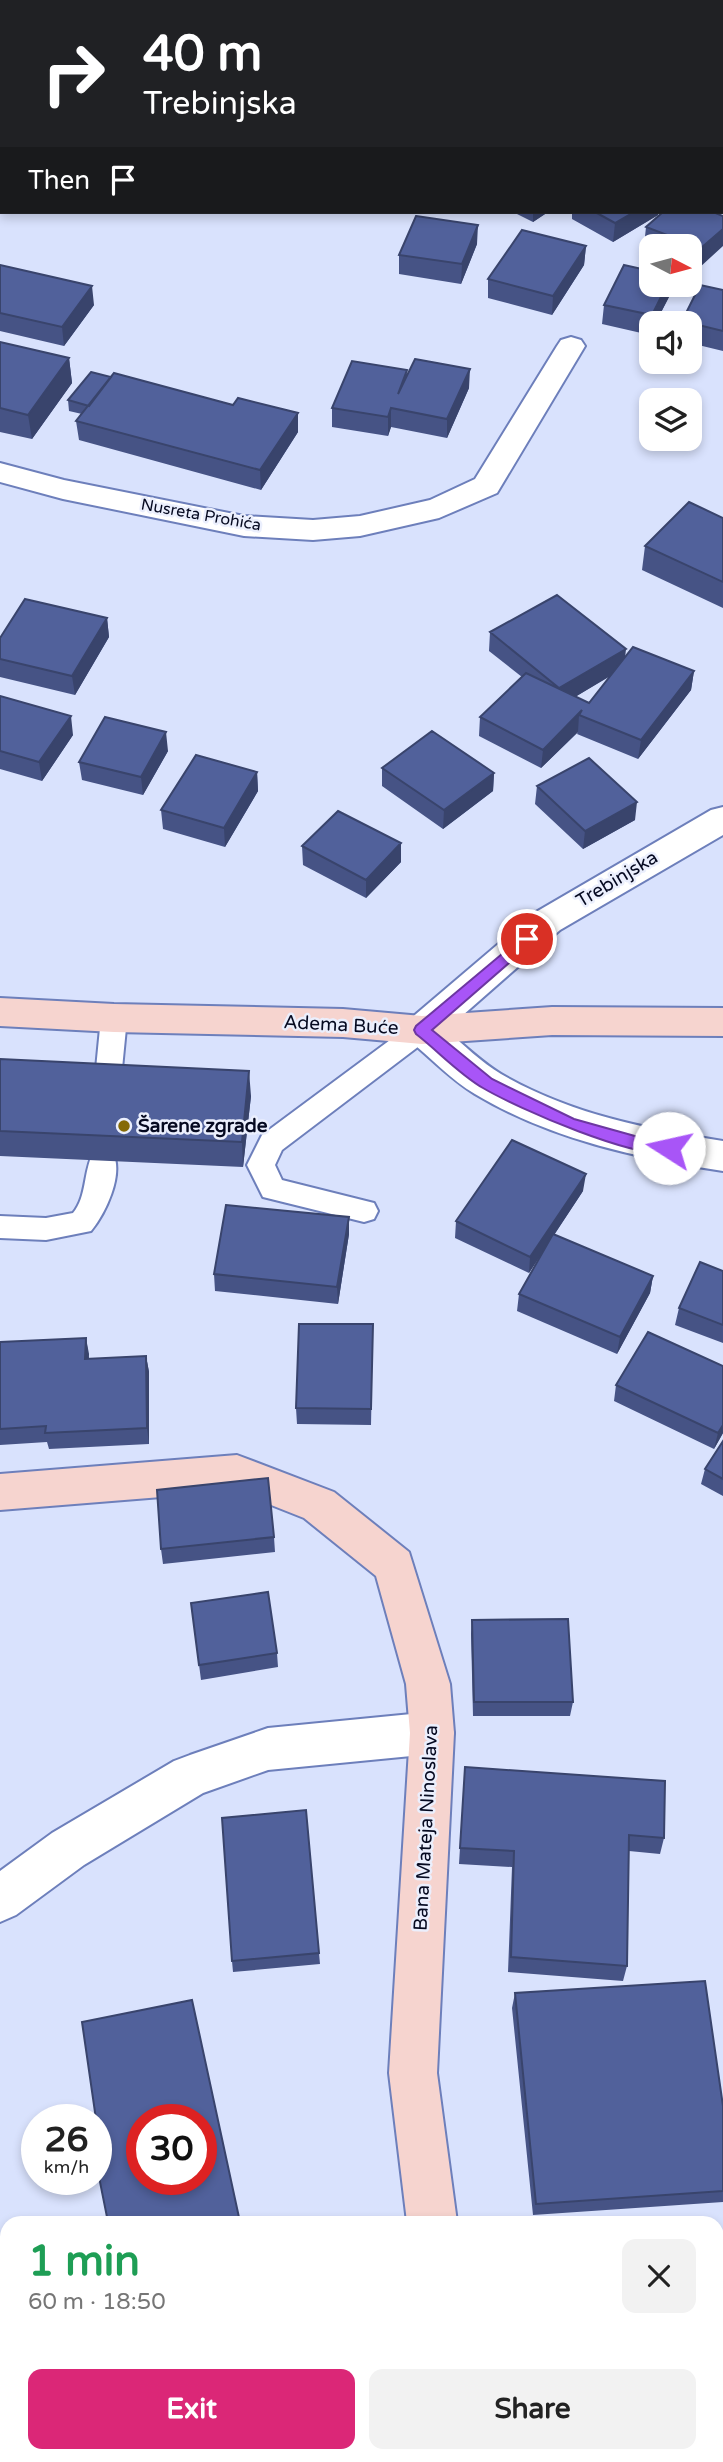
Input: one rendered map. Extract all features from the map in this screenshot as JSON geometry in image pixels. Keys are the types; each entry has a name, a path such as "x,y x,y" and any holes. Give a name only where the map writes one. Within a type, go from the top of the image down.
{"street":[{"name":"Nusreta Prohića","path":"0,472 63,489 244,526 313,530 373,523 439,508 486,486 571,346"},
{"name":"Trebinjska","path":"422,1030 548,921 723,819"},
{"name":"Adema Buće","path":"0,1012 114,1018 343,1023 422,1030 552,1021 723,1022"},
{"path":"422,1030 487,1083 570,1124 642,1144 723,1156"},
{"name":"Bana Mateja Ninoslava","path":"0,1492 237,1474 319,1505 394,1565 428,1684 432,1733 413,2073 431,2216"},
{"path":"0,1899 68,1849 190,1776 268,1749 432,1733"}],"lane":[{"path":"107,1089 114,1018"},
{"path":"365,1211 273,1189 261,1165 272,1143 422,1030"},
{"path":"0,1227 46,1229 81,1223 94,1207 103,1161"}],"building":[{"path":"599,214 631,214 615,223"},
{"path":"661,214 723,216 723,229 702,247 702,234 664,234 646,227"},
{"path":"416,216 478,225 462,264 399,255"},
{"path":"522,230 586,246 553,296 488,279"},
{"path":"0,265 92,286 62,327 0,313"},
{"path":"624,265 639,268 639,298 660,298 654,311 639,312 604,305"},
{"path":"702,285 723,290 723,331 702,326 702,311 687,311 694,298 702,298"},
{"path":"0,342 69,358 28,415 0,408"},
{"path":"415,359 470,369 447,419 391,408 388,417 332,408 352,361 407,370 398,394"},
{"path":"91,372 111,377 89,406 68,400"},
{"path":"114,373 233,405 238,398 298,413 260,470 76,421"},
{"path":"689,502 723,518 723,582 645,546"},
{"path":"557,595 626,649 559,688 490,632"},
{"path":"25,599 107,618 72,676 0,659 0,638"},
{"path":"633,647 694,671 641,740 579,715 582,710 543,750 480,717 526,673 589,703"},
{"path":"0,696 71,716 39,762 0,751"},
{"path":"105,717 166,732 141,777 79,762"},
{"path":"432,731 494,773 444,810 382,768"},
{"path":"196,755 257,772 224,828 161,810"},
{"path":"589,758 637,802 585,831 537,786"},
{"path":"338,811 401,843 366,880 302,846"},
{"name":"Šarene zgrade","path":"0,1059 249,1071 242,1142 0,1131"},
{"path":"512,1140 586,1174 530,1257 456,1221"},
{"path":"226,1205 349,1217 337,1287 214,1274"},
{"path":"553,1234 653,1276 620,1337 519,1294"},
{"path":"700,1262 723,1271 723,1325 679,1308"},
{"path":"299,1324 373,1324 371,1409 296,1408"},
{"path":"648,1332 723,1366 723,1425 718,1433 616,1385"},
{"path":"86,1338 85,1359 146,1356 147,1428 45,1433 46,1426 0,1429 0,1342"},
{"path":"723,1441 723,1479 705,1469"},
{"path":"268,1478 274,1537 161,1549 157,1490"},
{"path":"268,1592 277,1653 199,1665 191,1603"},
{"path":"568,1619 573,1702 474,1702 472,1620"},
{"path":"465,1767 665,1781 664,1838 629,1835 627,1966 511,1957 514,1851 460,1848"},
{"path":"306,1810 319,1953 232,1961 222,1818"},
{"path":"705,1981 723,2106 723,2191 536,2204 515,1993"},
{"path":"192,2000 214,2104 126,2104 126,2195 217,2195 217,2116 239,2216 107,2216 103,2195 112,2195 112,2104 94,2104 82,2022"}],"place":[{"name":"Šarene zgrade","path":"124,1126"}],"route":[{"path":"527,939 422,1030 487,1083 570,1124 642,1144 669,1148"}]}
